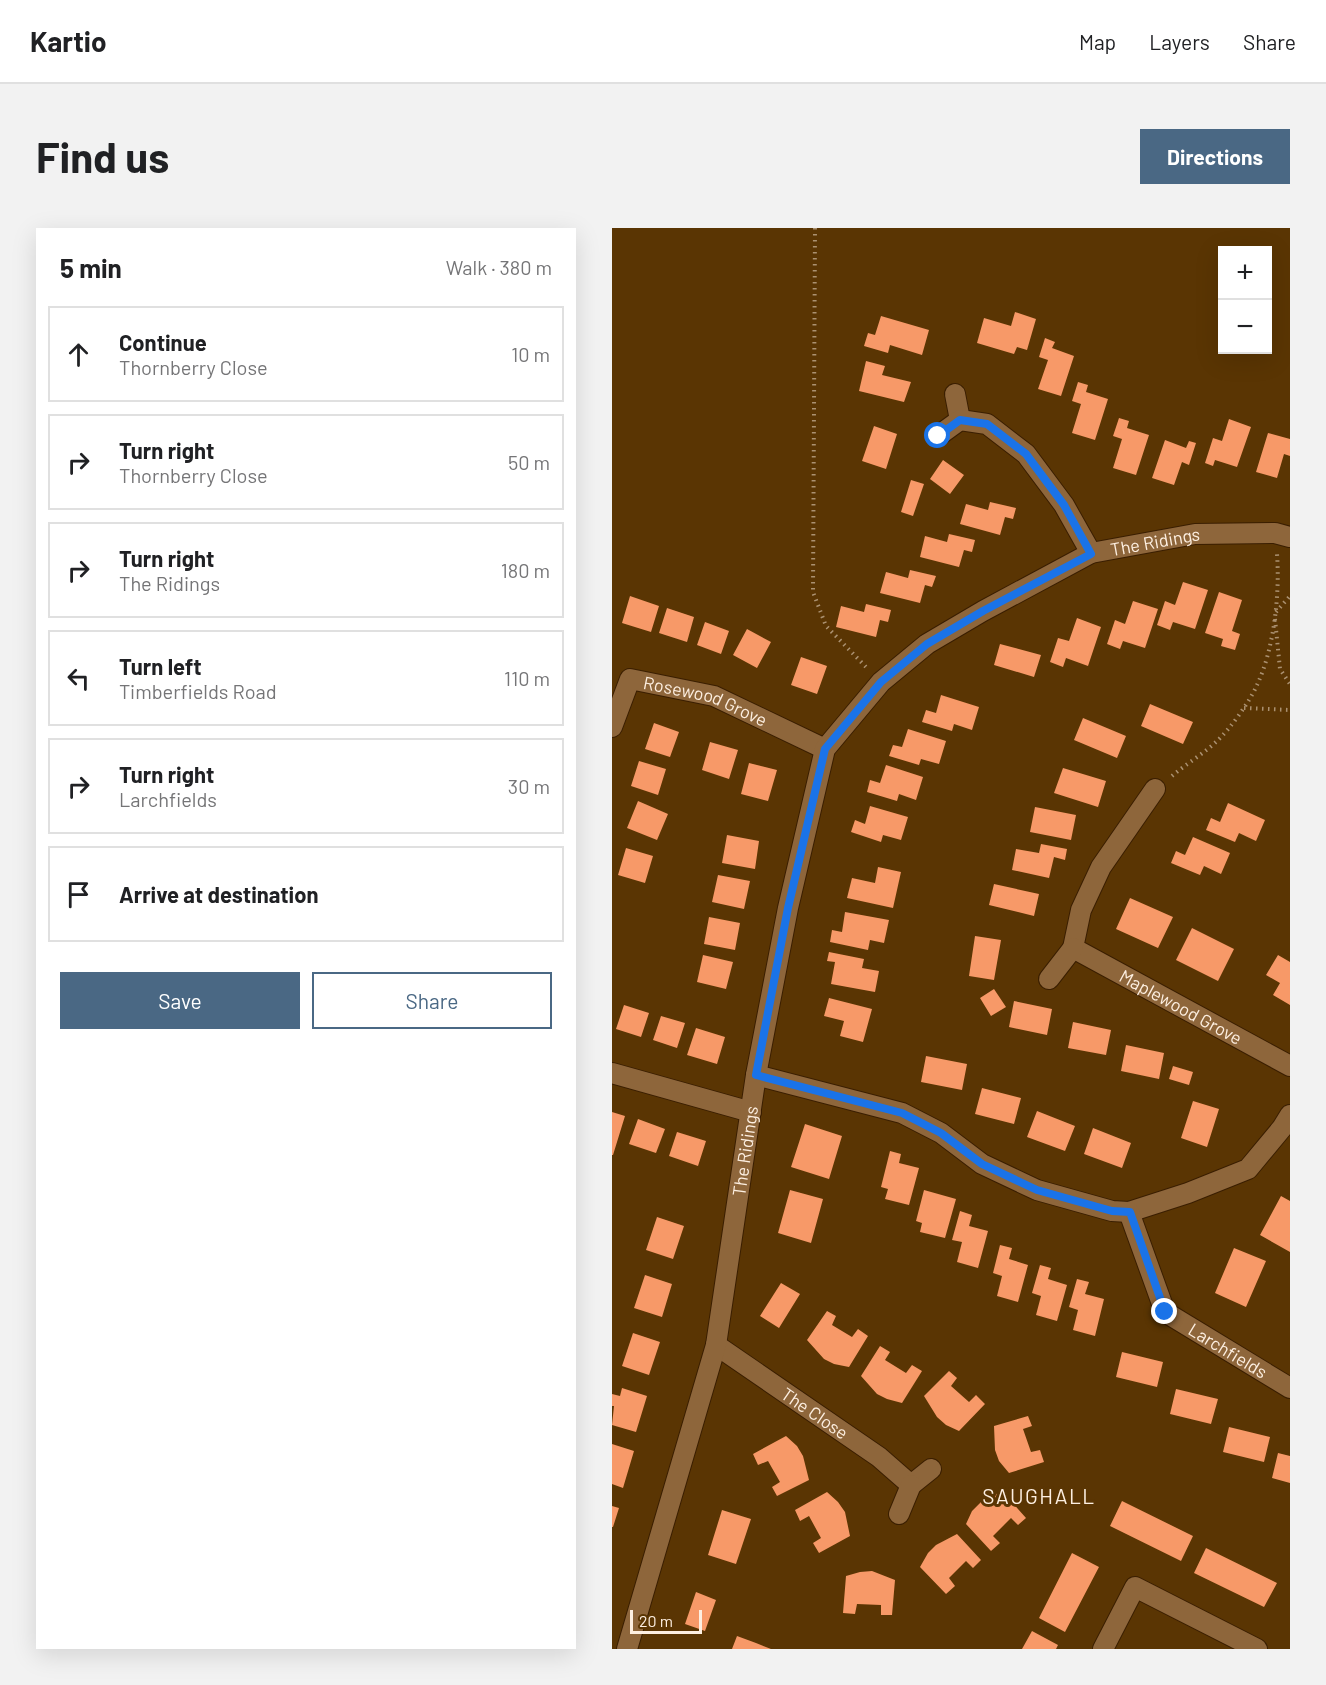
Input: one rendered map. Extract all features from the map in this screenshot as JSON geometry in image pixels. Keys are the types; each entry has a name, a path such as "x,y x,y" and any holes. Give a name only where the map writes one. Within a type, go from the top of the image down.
{"street":[{"path":"955,394 960,420"},
{"path":"938,436 960,420 987,424 1026,454 1064,505 1091,554"},
{"name":"The Ridings","path":"627,1649 716,1345 756,1075 788,908 825,749 881,682 927,644 983,611 1091,554 1196,534 1283,535"},
{"name":"Rosewood Grove","path":"612,727 630,679 714,696 825,749"},
{"path":"1049,979 1073,948 1081,910 1101,867 1155,789"},
{"name":"Maplewood Grove","path":"1073,948 1290,1066"},
{"path":"612,1072 751,1112"},
{"path":"756,1075 902,1113 941,1133 982,1164 1037,1190 1112,1211 1130,1212 1188,1193 1248,1169 1290,1115"},
{"name":"Larchfields","path":"1130,1212 1165,1312 1290,1388"},
{"name":"The Close","path":"716,1345 879,1457 911,1485"},
{"path":"899,1514 911,1485 931,1469"},
{"path":"1103,1649 1135,1587 1257,1649"}],"path":[{"path":"815,228 813,592 826,626 881,682"},
{"path":"1155,789 1216,741 1243,708 1257,686 1268,651 1275,613 1283,535"},
{"path":"1290,596 1275,613 1280,669 1290,684"},
{"path":"1243,708 1290,711"}],"building":[{"path":"1015,312 1036,319 1027,350 1017,347 1014,354 977,343 984,318 1011,326"},
{"path":"881,316 929,330 922,355 890,345 888,353 864,346 868,333 875,335"},
{"path":"1045,338 1055,342 1052,348 1074,356 1061,396 1038,389 1048,360 1039,357"},
{"path":"866,361 885,366 882,375 911,382 904,402 859,391"},
{"path":"1078,382 1088,385 1086,392 1108,399 1095,440 1072,433 1081,404 1072,401"},
{"path":"1119,418 1129,421 1127,428 1149,435 1136,475 1113,468 1122,439 1113,436"},
{"path":"1229,419 1251,427 1237,467 1215,460 1213,466 1205,463 1213,438 1222,441"},
{"path":"874,426 897,434 886,469 862,461"},
{"path":"1268,433 1290,439 1290,456 1284,454 1277,478 1256,472"},
{"path":"1165,440 1186,448 1189,441 1196,443 1189,465 1182,462 1174,485 1152,478"},
{"path":"943,460 964,475 950,494 930,479"},
{"path":"911,480 924,484 913,516 901,512"},
{"path":"990,502 1016,508 1013,519 1005,517 1000,535 960,524 966,504 988,510"},
{"path":"949,534 975,540 972,552 964,550 959,567 920,557 925,536 947,542"},
{"path":"910,570 936,576 932,587 925,585 920,603 880,593 886,572 908,578"},
{"path":"1183,582 1208,590 1195,629 1173,622 1170,630 1157,625 1165,601 1175,605"},
{"path":"1219,592 1242,600 1232,631 1240,634 1235,650 1221,646 1223,639 1205,633"},
{"path":"630,596 659,606 651,632 622,623"},
{"path":"1133,601 1158,609 1145,648 1123,641 1120,649 1107,644 1115,620 1125,624"},
{"path":"866,604 891,610 888,622 880,620 876,637 836,627 841,606 864,612"},
{"path":"667,608 694,617 687,642 659,633"},
{"path":"1077,618 1101,627 1088,666 1066,658 1063,667 1050,662 1058,638 1069,641"},
{"path":"705,622 729,631 721,654 697,645"},
{"path":"747,629 771,642 757,668 733,655"},
{"path":"1000,644 1041,655 1034,677 994,665"},
{"path":"801,657 827,666 817,694 791,685"},
{"path":"941,695 979,707 972,730 954,724 952,731 922,722 926,710 936,713"},
{"path":"1150,704 1193,722 1183,744 1141,726"},
{"path":"1083,718 1126,736 1117,758 1074,740"},
{"path":"654,723 679,732 670,757 645,749"},
{"path":"908,729 946,741 939,764 921,759 919,765 889,756 893,745 902,747"},
{"path":"710,742 738,750 729,779 702,770"},
{"path":"639,761 666,769 658,795 631,786"},
{"path":"749,763 777,770 768,801 741,794"},
{"path":"886,765 923,777 916,800 899,794 897,801 867,792 870,780 880,783"},
{"path":"1063,768 1106,781 1098,807 1054,793"},
{"path":"638,801 668,814 657,840 627,828"},
{"path":"1228,803 1265,820 1256,841 1239,833 1235,842 1206,830 1211,818 1220,822"},
{"path":"870,806 908,817 901,840 883,835 881,842 851,832 855,820 865,824"},
{"path":"1035,807 1076,815 1071,840 1030,832"},
{"path":"727,835 759,841 755,869 722,863"},
{"path":"1193,837 1230,853 1221,874 1204,866 1200,875 1171,863 1176,851 1185,855"},
{"path":"1041,844 1067,849 1065,860 1054,857 1049,878 1012,870 1016,849 1039,853"},
{"path":"626,848 653,856 645,883 618,875"},
{"path":"878,867 901,872 893,908 847,898 852,878 875,883"},
{"path":"718,875 750,881 744,909 712,902"},
{"path":"994,884 1039,894 1034,916 989,905"},
{"path":"1130,898 1173,917 1158,948 1116,929"},
{"path":"845,912 889,920 884,943 870,940 868,950 830,942 832,930 842,932"},
{"path":"709,917 740,923 735,950 704,944"},
{"path":"1192,928 1234,949 1218,981 1176,960"},
{"path":"975,936 1001,940 994,980 969,976"},
{"path":"829,952 864,959 862,968 879,971 875,992 831,984 835,962 827,961"},
{"path":"703,955 733,962 726,989 697,982"},
{"path":"1278,955 1290,962 1290,1005 1273,995 1280,983 1266,975"},
{"path":"994,989 1006,1007 991,1016 980,998"},
{"path":"829,998 872,1009 863,1042 840,1036 844,1021 824,1016"},
{"path":"1014,1001 1052,1009 1047,1035 1009,1027"},
{"path":"624,1005 649,1013 641,1037 616,1029"},
{"path":"661,1016 685,1023 677,1048 653,1040"},
{"path":"1073,1022 1111,1030 1106,1055 1068,1048"},
{"path":"696,1028 725,1037 717,1064 687,1055"},
{"path":"1126,1045 1164,1053 1159,1079 1121,1071"},
{"path":"926,1056 967,1064 962,1090 921,1082"},
{"path":"1173,1066 1193,1072 1189,1085 1169,1079"},
{"path":"982,1088 1021,1098 1014,1124 975,1114"},
{"path":"1193,1101 1219,1109 1207,1147 1181,1138"},
{"path":"1037,1111 1075,1126 1065,1151 1027,1137"},
{"path":"612,1112 625,1116 613,1155 612,1155"},
{"path":"638,1119 665,1129 656,1153 629,1144"},
{"path":"805,1124 842,1136 829,1179 791,1167"},
{"path":"1093,1128 1131,1143 1122,1168 1084,1154"},
{"path":"677,1132 706,1141 698,1166 669,1156"},
{"path":"890,1151 901,1154 899,1163 919,1168 909,1205 885,1199 888,1189 881,1187"},
{"path":"790,1190 823,1199 811,1243 778,1233"},
{"path":"924,1190 956,1199 945,1238 920,1232 922,1223 916,1221"},
{"path":"1281,1196 1290,1201 1290,1252 1260,1235"},
{"path":"960,1211 972,1215 969,1226 988,1231 978,1268 957,1262 962,1242 952,1240"},
{"path":"657,1217 684,1226 673,1259 646,1250"},
{"path":"1000,1245 1012,1248 1009,1259 1028,1265 1018,1302 997,1296 1002,1276 993,1273"},
{"path":"1234,1248 1266,1261 1246,1307 1215,1293"},
{"path":"1040,1265 1051,1268 1048,1279 1067,1285 1057,1321 1036,1315 1041,1296 1032,1293"},
{"path":"645,1275 672,1284 662,1317 634,1308"},
{"path":"1077,1279 1089,1282 1085,1294 1104,1299 1095,1336 1073,1330 1078,1310 1069,1307"},
{"path":"781,1283 800,1294 779,1328 760,1316"},
{"path":"827,1311 836,1316 832,1325 852,1337 858,1329 868,1336 849,1367 824,1359 807,1340"},
{"path":"633,1333 660,1342 649,1375 622,1366"},
{"path":"880,1346 890,1352 885,1360 906,1373 912,1365 922,1371 902,1403 877,1394 861,1376"},
{"path":"1122,1352 1163,1362 1157,1387 1116,1377"},
{"path":"949,1371 957,1378 951,1386 969,1402 976,1395 985,1404 959,1431 946,1425 937,1417 924,1396"},
{"path":"622,1388 647,1396 636,1432 612,1425 614,1406 612,1406 612,1394 620,1396"},
{"path":"1176,1389 1218,1399 1211,1424 1170,1414"},
{"path":"1028,1416 1032,1426 1023,1429 1031,1452 1040,1450 1044,1462 1009,1473 999,1461 995,1450 994,1426"},
{"path":"1229,1427 1270,1437 1264,1462 1223,1452"},
{"path":"786,1436 797,1446 803,1456 809,1480 777,1496 772,1487 780,1482 768,1461 758,1465 753,1454"},
{"path":"612,1444 634,1451 623,1488 612,1484"},
{"path":"1278,1453 1290,1456 1290,1483 1272,1478"},
{"path":"1002,1491 1026,1518 1018,1525 1011,1518 993,1536 1000,1543 991,1551 966,1524 972,1511 981,1502"},
{"path":"827,1492 845,1512 850,1536 819,1553 813,1543 821,1538 809,1516 800,1521 795,1510"},
{"path":"1122,1501 1193,1536 1181,1561 1110,1526"},
{"path":"612,1506 619,1508 613,1527 612,1527"},
{"path":"722,1510 751,1519 736,1564 708,1555"},
{"path":"957,1534 981,1560 973,1568 966,1561 949,1578 955,1586 946,1594 920,1567 936,1545"},
{"path":"1206,1548 1277,1583 1264,1607 1194,1573"},
{"path":"1072,1553 1099,1567 1065,1632 1039,1618"},
{"path":"872,1571 895,1580 892,1615 881,1615 881,1605 857,1604 855,1614 843,1613 846,1576"},
{"path":"696,1592 716,1600 705,1631 685,1624"},
{"path":"1032,1631 1058,1645 1056,1649 1022,1649"},
{"path":"737,1636 756,1643 771,1649 732,1649"}],"district":[{"name":"SAUGHALL","path":"1039,1495"}],"route":[{"path":"938,436 960,420 987,424 1026,454 1064,505 1091,554 983,611 927,644 881,682 825,749 788,908 756,1075 902,1113 941,1133 982,1164 1037,1190 1112,1211 1130,1212 1165,1312"}]}
